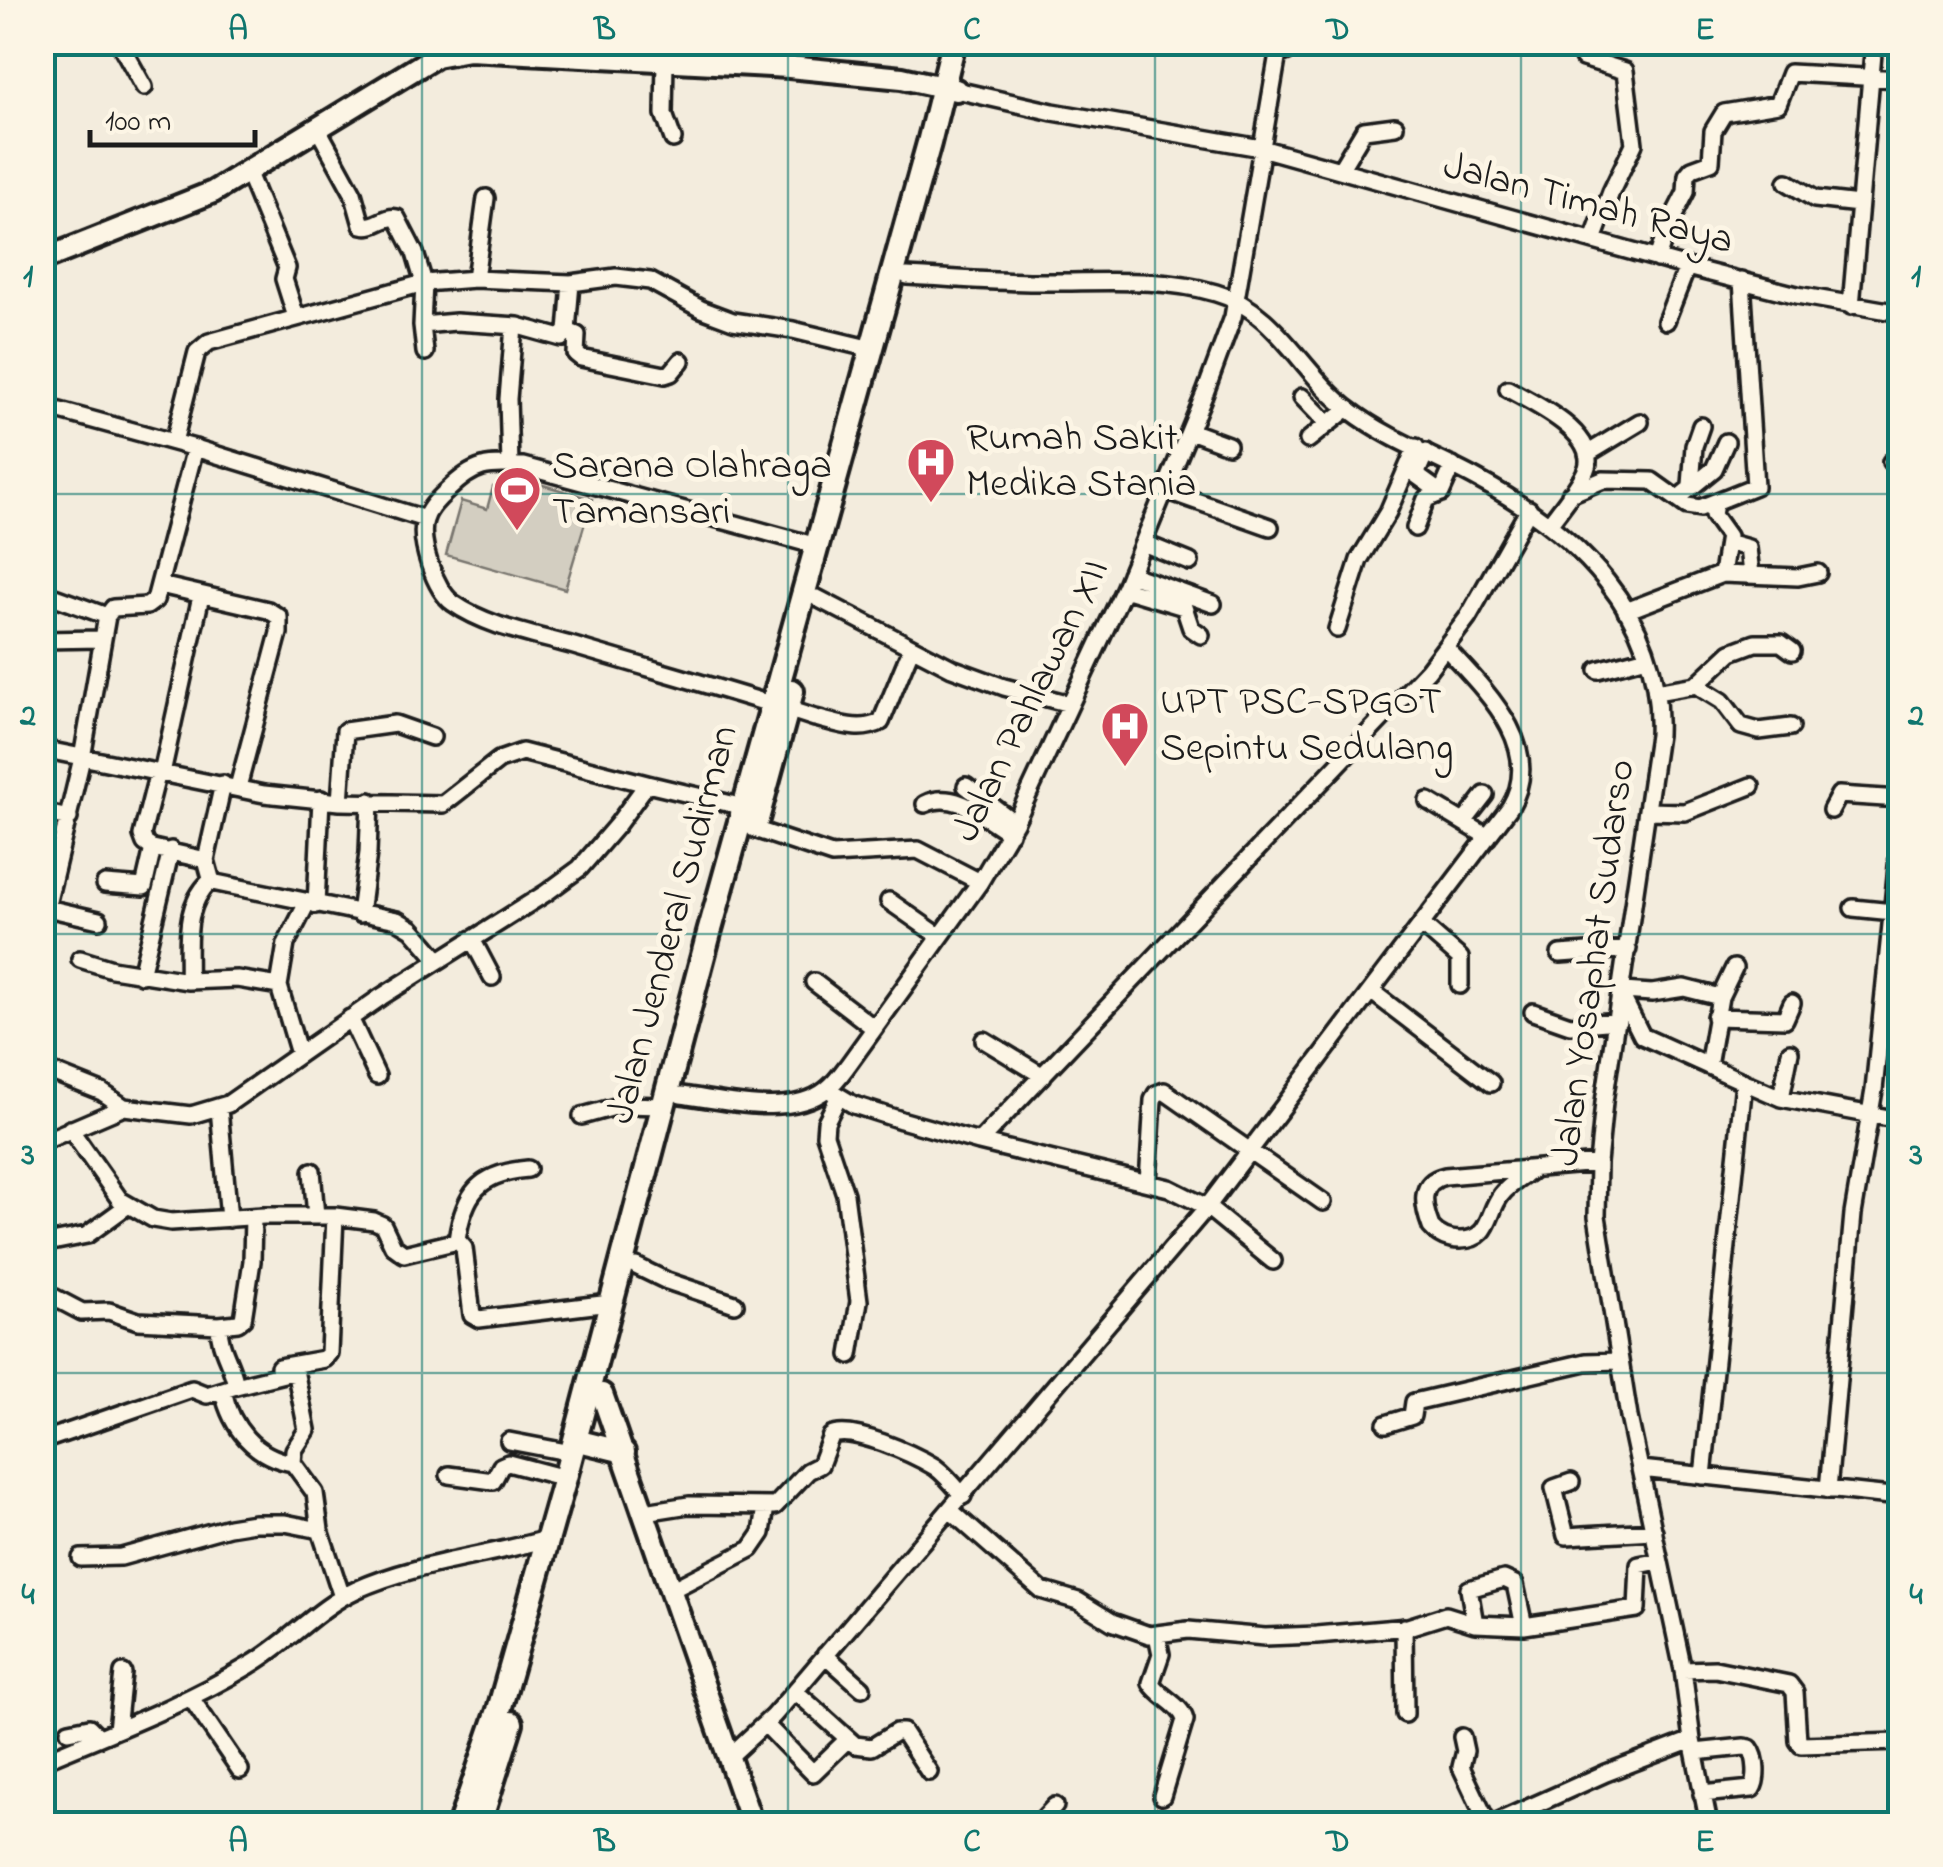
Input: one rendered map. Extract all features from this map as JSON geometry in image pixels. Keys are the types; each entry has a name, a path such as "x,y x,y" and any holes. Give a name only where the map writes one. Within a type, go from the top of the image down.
{"highway":[{"name":"Jalan Jenderal Sudirman","path":"479,1824 500,1710 547,1539 565,1478 602,1394 653,1173 749,818 817,598 908,276 950,88 954,42"},
{"name":"Jalan Jenderal Sudirman","path":"781,707 817,546 872,349 950,88 968,42"},
{"name":"Jalan Jenderal Sudirman","path":"460,1824 485,1778 578,1445 636,1266 653,1173"}],"main road":[{"path":"42,260 212,192 248,173 434,49 576,49 665,60 902,78 950,88"},
{"path":"602,1394 752,1824"},
{"path":"578,1445 624,1452"}],"street":[{"path":"119,42 144,87"},
{"path":"748,42 749,65"},
{"path":"1279,49 1310,42"},
{"path":"1851,306 1874,44 1852,42"},
{"name":"Jalan Pahlawan XII","path":"832,1094 874,1028 980,882 1013,828 1038,782 1127,582 1190,431 1237,301 1279,49"},
{"path":"1583,58 1625,71 1634,144 1594,240"},
{"path":"665,60 664,114 673,139"},
{"path":"1657,259 1685,194 1686,175 1711,162 1713,131 1724,113 1778,104 1790,73 1900,79"},
{"name":"Jalan Timah Raya","path":"950,88 1053,112 1261,148 1687,267 1851,306 1900,312"},
{"path":"1340,170 1364,130 1394,126"},
{"path":"318,129 353,194 361,224 369,227 390,217 397,218 414,253 424,283 424,352"},
{"path":"248,173 287,268 284,279 296,317"},
{"path":"1787,182 1815,199 1860,204"},
{"path":"475,280 486,198"},
{"path":"1666,321 1687,267"},
{"path":"908,276 1151,283 1207,290 1237,301"},
{"path":"174,442 194,358 200,348 214,340 424,283 572,283 616,277 650,281 716,316 872,349"},
{"path":"1570,494 1603,480 1649,480 1696,508 1752,490 1757,482 1742,280"},
{"path":"422,325 456,322 514,326 556,338 567,330 572,283"},
{"name":"Jalan Yosaphat Sudarso","path":"1237,301 1263,319 1347,409 1384,434 1453,466 1550,523 1587,557 1626,610 1647,657 1656,692 1658,735 1598,1164 1600,1250 1610,1361 1640,1469 1645,1532 1659,1561 1674,1628 1710,1824"},
{"path":"510,465 508,399 514,326"},
{"path":"567,330 578,336 576,354 581,358 665,376 681,361"},
{"path":"1508,389 1557,416 1587,454 1585,472 1550,523"},
{"path":"1302,397 1327,423"},
{"path":"43,407 195,448 425,520"},
{"path":"1308,440 1347,409"},
{"path":"1587,454 1640,422"},
{"path":"1691,485 1700,426"},
{"path":"1190,431 1228,445"},
{"path":"1677,499 1714,469 1726,442"},
{"path":"42,926 51,861 69,818 82,758 107,616 114,608 150,605 160,586 195,448"},
{"path":"1421,450 1416,475 1441,493"},
{"path":"1337,629 1360,560 1421,450"},
{"path":"817,546 510,465 488,464 476,468 440,497 425,520 424,535 432,575 449,600 465,610 532,634 847,726 865,728 878,724 886,714 911,649"},
{"path":"1415,528 1426,499 1441,493 1453,466"},
{"path":"1165,490 1270,527"},
{"path":"1715,503 1713,515 1727,534 1722,574"},
{"path":"979,1142 1446,648 1476,604 1528,509"},
{"path":"1727,542 1748,548 1751,574"},
{"path":"1143,543 1190,562"},
{"path":"1626,610 1722,574 1787,577 1818,573"},
{"path":"1127,582 1213,604"},
{"path":"1127,582 1184,607 1191,628 1202,636"},
{"path":"160,586 272,612 280,621 206,860"},
{"path":"52,596 107,616"},
{"path":"188,981 186,938 196,896 210,881 210,865 206,860 171,850 153,849 142,836 201,596"},
{"path":"817,598 952,668 1070,704"},
{"path":"42,640 102,640"},
{"path":"1656,692 1696,685 1731,652 1742,647 1771,641 1792,651"},
{"path":"730,1756 794,1692 1208,1208 1488,837 1517,791 1521,768 1518,748 1507,722 1446,648"},
{"path":"1598,670 1647,657"},
{"path":"1696,685 1720,700 1735,721 1750,730 1791,727"},
{"path":"340,802 344,730 396,724 432,737"},
{"path":"42,749 278,796 443,804 498,760 522,752 647,784 749,818 832,855 918,850 980,882"},
{"path":"42,1068 102,1092 124,1107 191,1115 220,1108 438,960 546,894 580,868 618,826 647,784"},
{"path":"966,786 1013,828"},
{"path":"1648,811 1685,812 1751,786"},
{"path":"1464,822 1485,795"},
{"path":"1831,810 1836,795 1900,799"},
{"path":"299,1054 279,986 286,944 312,904 321,799"},
{"path":"925,804 934,800 954,801 1013,828"},
{"path":"360,914 370,801"},
{"path":"1428,801 1488,837"},
{"path":"42,812 69,818"},
{"path":"1828,1490 1853,1214 1870,1116 1900,837"},
{"path":"105,884 144,887 153,849"},
{"path":"141,974 171,850"},
{"path":"210,881 401,922 438,960"},
{"path":"888,902 939,936"},
{"path":"47,908 99,920"},
{"path":"1853,908 1893,912"},
{"path":"1421,924 1460,958 1460,985"},
{"path":"472,938 492,977"},
{"path":"1560,954 1628,949"},
{"path":"80,959 188,981 237,979 279,986"},
{"path":"1708,1066 1714,1017 1734,968"},
{"path":"814,982 874,1028"},
{"path":"1720,997 1688,988 1623,993 1642,1036 1782,1098 1900,1120"},
{"path":"1371,991 1491,1083"},
{"path":"1714,1017 1784,1020 1792,1003"},
{"path":"1533,1012 1570,1024 1618,1021"},
{"path":"350,1018 378,1076"},
{"path":"1612,1050 1642,1036"},
{"path":"984,1040 1043,1076"},
{"path":"1782,1098 1790,1052"},
{"path":"1702,1476 1744,1082"},
{"path":"1148,1183 1153,1100 1161,1092 1174,1095 1323,1202"},
{"path":"832,1094 825,1134 846,1194 859,1302 850,1355"},
{"path":"582,1116 622,1105 672,1100 778,1104 832,1094 979,1142 1169,1188 1208,1208 1273,1261"},
{"path":"42,1142 124,1107"},
{"path":"220,1108 229,1219"},
{"path":"70,1129 127,1206 153,1219 172,1222 335,1216 380,1223 401,1254 457,1240"},
{"path":"1534,1169 1502,1193 1479,1235 1466,1240 1449,1239 1431,1227 1424,1198 1427,1185 1434,1179 1534,1169 1598,1164"},
{"path":"457,1240 470,1198 479,1184 507,1171 528,1169"},
{"path":"312,1171 316,1216"},
{"path":"42,1244 87,1236 127,1206"},
{"path":"42,1441 192,1388 207,1395 324,1359 328,1353 335,1216"},
{"path":"42,1291 82,1312 109,1312 138,1321 238,1323 243,1319 252,1262 253,1217"},
{"path":"457,1240 464,1248 475,1318 619,1310"},
{"path":"636,1266 666,1281 735,1304"},
{"path":"219,1325 220,1347 232,1366 228,1412 242,1435 263,1453 292,1463 316,1493 320,1530 342,1597"},
{"path":"1386,1424 1412,1416 1414,1402 1610,1361"},
{"path":"265,1370 292,1369"},
{"path":"292,1369 307,1428 292,1454 292,1463"},
{"path":"645,1512 689,1505 778,1504 804,1475 818,1466 831,1436 841,1432 924,1461 948,1478 962,1496"},
{"path":"509,1441 578,1445"},
{"path":"449,1476 493,1481 502,1465 508,1463 565,1478"},
{"path":"1640,1469 1900,1496"},
{"path":"1571,1482 1554,1488 1566,1536 1645,1532"},
{"path":"673,1589 751,1550 762,1532 766,1506"},
{"path":"951,1511 1041,1590 1078,1601 1112,1622 1157,1635 1188,1630 1265,1637 1404,1627 1446,1615 1475,1624 1524,1626 1637,1610 1638,1566 1659,1561"},
{"path":"81,1558 121,1557 230,1526 254,1523 285,1523 320,1530"},
{"path":"42,1760 191,1698 253,1664 342,1597 401,1573 547,1539"},
{"path":"1475,1624 1469,1590 1504,1579 1514,1584 1524,1626"},
{"path":"1404,1627 1405,1714"},
{"path":"1157,1635 1162,1654 1152,1686 1186,1719 1162,1796"},
{"path":"825,1656 862,1688"},
{"path":"1683,1670 1715,1669 1789,1684 1795,1692 1801,1745 1900,1742"},
{"path":"117,1730 124,1673"},
{"path":"794,1692 855,1745 872,1747 896,1732 903,1732 929,1772"},
{"path":"191,1698 240,1770"},
{"path":"765,1724 813,1773 848,1739"},
{"path":"70,1731 87,1726 99,1737"},
{"path":"1462,1737 1462,1767 1490,1824 1694,1746 1750,1748 1754,1756 1754,1788 1702,1794"},
{"path":"1038,1824 1055,1806"},
{"path":"1527,1808 1535,1824"}],"shaded area":[{"name":"Sarana Olahraga Tamansari","path":"529,481 592,499 565,589 446,555 461,501 487,509 493,487 524,496"}],"place":[{"name":"Rumah Sakit Medika Stania","path":"931,504"},
{"name":"Sarana Olahraga Tamansari","path":"517,532"},
{"name":"UPT PSC-SPGOT Sepintu Sedulang","path":"1125,768"}]}
